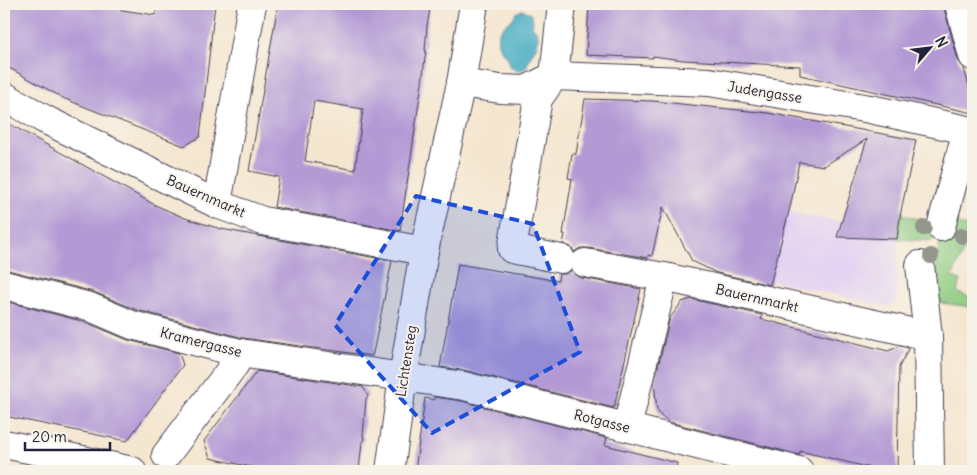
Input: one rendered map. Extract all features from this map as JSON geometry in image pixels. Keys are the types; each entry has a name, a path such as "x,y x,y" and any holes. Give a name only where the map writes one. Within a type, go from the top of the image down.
{"street":[{"path":"217,204 252,4"},
{"name":"Lichtensteg","path":"390,471 403,377 424,251 461,83 474,4"},
{"path":"461,83 500,89 526,90 554,76 562,4"},
{"path":"959,4 973,56"},
{"name":"Bauernmarkt","path":"554,76 538,99 512,249 664,278 928,336"},
{"name":"Judengasse","path":"554,76 709,82 870,109 970,130"},
{"name":"Bauernmarkt","path":"4,96 44,119 217,204 263,221 424,251"},
{"path":"941,228 970,130"},
{"path":"920,265 928,336 930,471"},
{"path":"627,427 664,278"},
{"name":"Kramergasse","path":"4,285 90,308 132,325 240,353 403,377"},
{"path":"166,455 235,364 240,353"},
{"name":"Rotgasse","path":"403,377 464,386 799,471"},
{"path":"4,444 77,465 132,471"}],"highlighted area":[{"path":"416,196 533,224 580,352 432,433 335,325"}],"shaded area":[{"path":"788,212 842,222 837,237 898,238 896,302 888,307 771,280"}],"green space":[{"path":"901,211 905,215 937,226 932,241 897,239"},
{"path":"957,223 973,230 952,277 961,280 957,292 973,299 973,307 941,303 938,290 936,271 939,246 945,229 954,227"}],"water":[{"path":"522,10 532,15 532,26 537,32 538,41 526,67 517,71 509,65 508,58 499,48 498,38 502,28 512,20 516,13"}],"building":[{"path":"4,4 99,4 109,8 155,15 157,4 215,4 200,137 184,146 65,99 4,65"},
{"path":"278,4 431,4 422,82 400,231 274,207 279,177 249,171","holes":["314,101 363,109 355,170 305,161"]},
{"path":"589,4 944,4 958,60 964,68 973,101 973,113 800,75 800,66 683,60 653,56 653,58 586,55"},
{"path":"585,99 652,101 768,113 916,140 897,239 837,237 867,139 824,166 799,162 791,203 770,285 717,273 692,261 663,207 652,256 648,255 648,258 588,248 580,248 574,252 571,247 563,244 565,234 563,234 572,179 568,178 572,154 576,154"},
{"path":"4,121 155,205 185,218 221,229 392,261 372,356 243,338 137,310 94,292 4,270"},
{"path":"458,264 558,281 559,274 565,274 572,270 575,275 582,278 641,289 614,408 468,371 440,367"},
{"path":"691,299 762,315 761,319 888,351 900,346 909,348 899,367 897,471 884,471 800,451 800,455 669,422 661,416 657,410 654,383 670,318 682,302"},
{"path":"4,301 85,322 128,340 179,353 183,365 127,441 4,416"},
{"path":"257,371 363,387 368,395 366,399 364,439 362,442 359,471 270,471 210,458 204,441"},
{"path":"434,397 461,401 607,438 605,445 677,463 676,471 415,471 425,398 434,400"}]}
